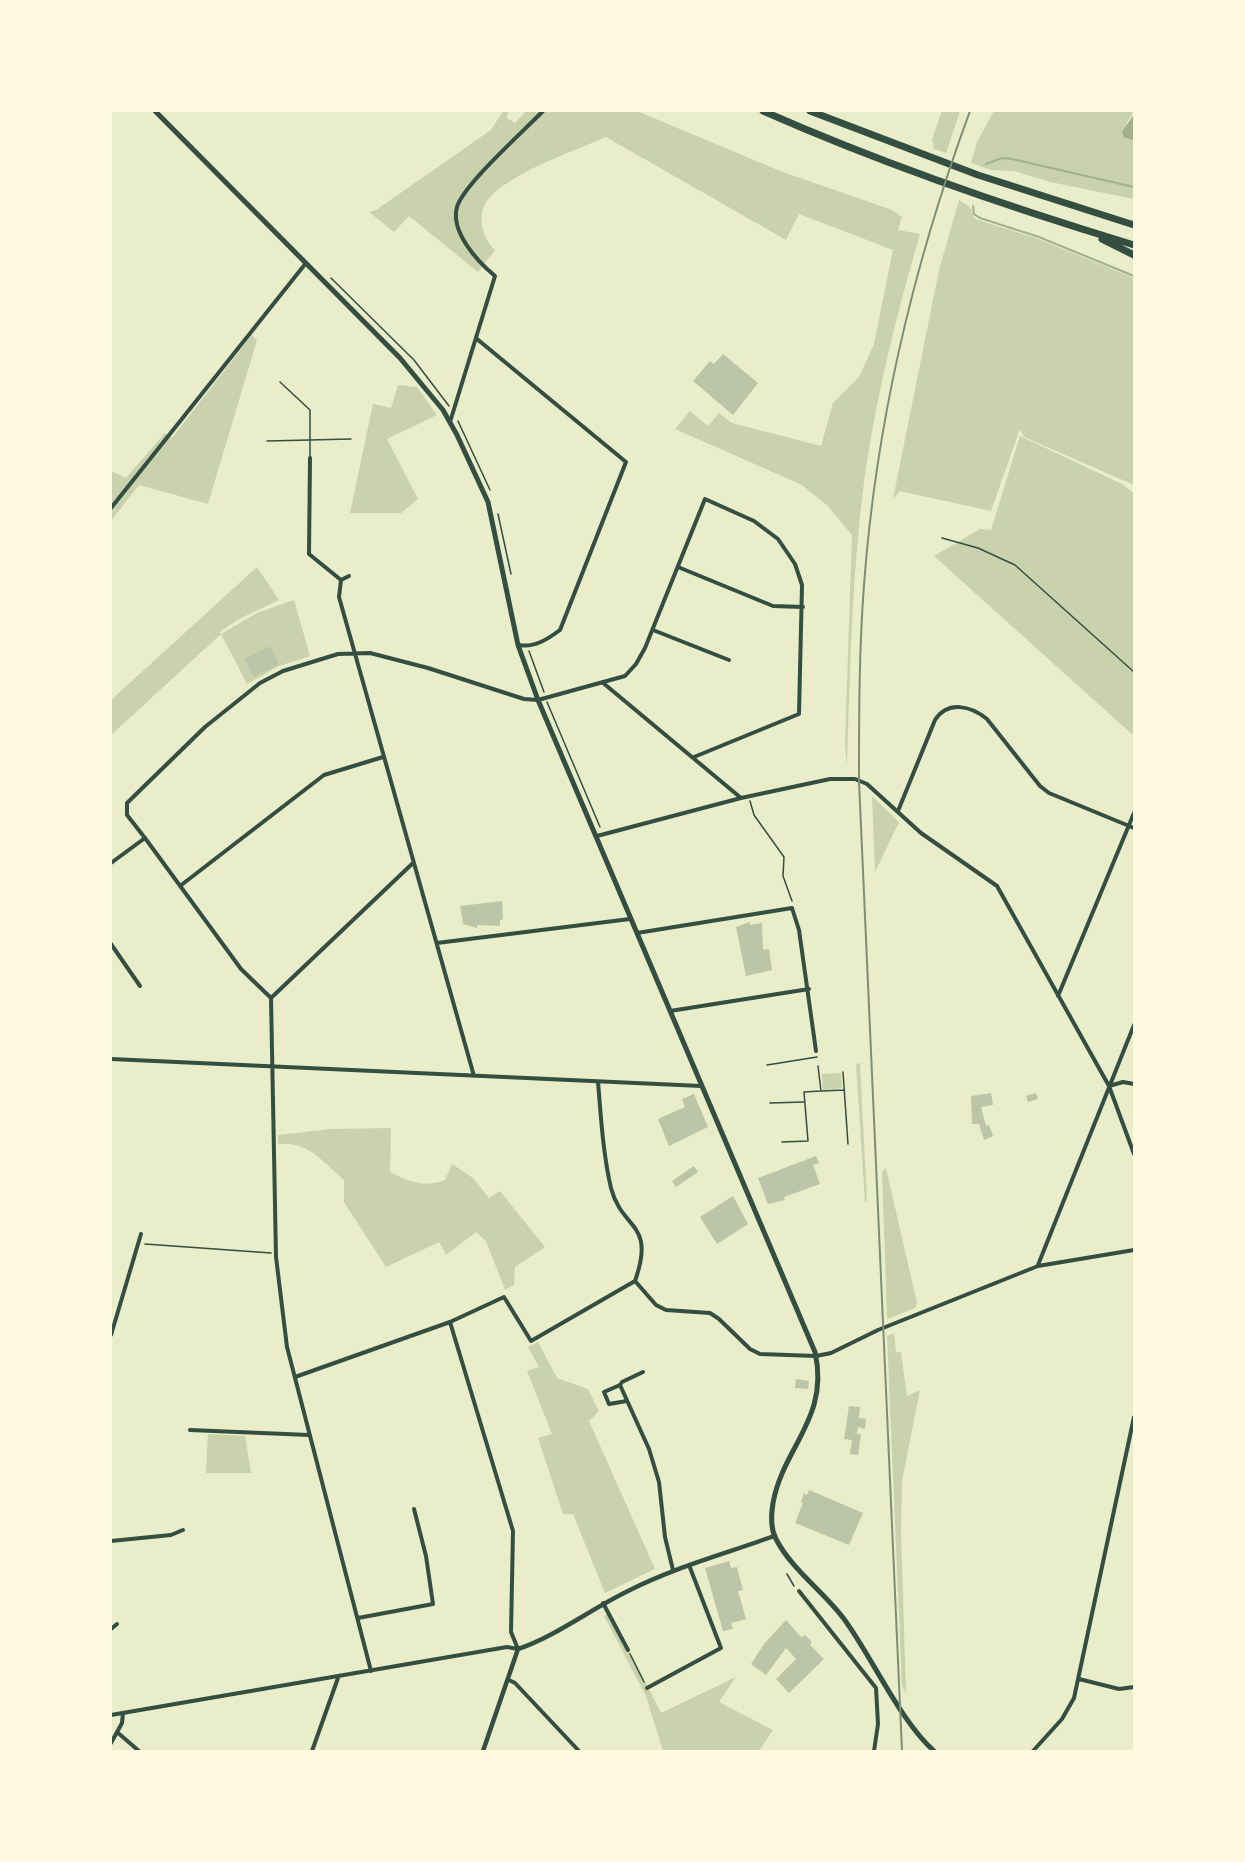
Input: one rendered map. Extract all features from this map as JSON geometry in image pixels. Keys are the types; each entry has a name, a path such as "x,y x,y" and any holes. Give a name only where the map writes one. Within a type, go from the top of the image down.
{"highway":[{"path":"763,111 909,170 1086,231 1134,245"},
{"path":"810,111 978,175 1123,222 1134,223"},
{"path":"1086,231 1134,255"}],"main road":[{"path":"155,111 400,357 450,423 488,502 518,645 538,700 816,1356 818,1375 813,1411 777,1486 771,1521 774,1536 788,1559 843,1618 910,1722 934,1751"}],"street":[{"path":"450,423 495,276 483,266 458,227 457,208 473,181 543,111"},
{"path":"111,508 306,263"},
{"path":"477,339 626,462 560,630 548,640 527,646 518,645"},
{"path":"310,458 309,554 341,580"},
{"path":"371,1671 287,1347 275,1253 271,998 241,969 144,838 127,814 127,803 205,727 252,689 283,671 338,654 370,653 428,668 524,699 538,700 625,676 636,664 652,630 705,499 754,521 778,539 795,564 802,585 799,714 694,758"},
{"path":"678,567 773,606 802,607"},
{"path":"341,580 349,576"},
{"path":"341,580 339,597 412,863 474,1076"},
{"path":"652,630 729,660"},
{"path":"602,682 741,798"},
{"path":"898,812 935,720 946,710 958,707 978,711 987,719 1040,786 1050,793 1134,828"},
{"path":"180,886 324,775 383,757"},
{"path":"597,836 749,796 830,778 855,779 877,791 937,846 997,886 1109,1086 1134,1154"},
{"path":"1058,997 1134,813"},
{"path":"111,863 144,838"},
{"path":"271,998 412,863"},
{"path":"636,933 792,908 799,930 817,1054"},
{"path":"437,943 630,919"},
{"path":"111,944 140,986"},
{"path":"670,1011 809,989"},
{"path":"1038,1266 1134,1025"},
{"path":"111,1059 701,1086"},
{"path":"295,1377 450,1322 504,1297 531,1341 635,1281 642,1245 640,1234 620,1208 612,1190 598,1082"},
{"path":"1109,1086 1123,1082 1134,1084"},
{"path":"111,1335 141,1234"},
{"path":"635,1281 656,1305 666,1310 700,1310 719,1319 750,1349 760,1354 816,1356 831,1353 878,1330 1038,1266 1134,1250"},
{"path":"450,1322 513,1531 511,1632 518,1649 483,1751"},
{"path":"627,1401 609,1404 604,1392 642,1372"},
{"path":"620,1385 650,1449 659,1482 664,1538 674,1570"},
{"path":"1033,1751 1069,1710 1079,1679 1134,1417"},
{"path":"190,1430 309,1436"},
{"path":"358,1618 433,1604 426,1556 414,1509"},
{"path":"111,1540 171,1535 183,1530"},
{"path":"111,1715 338,1678 507,1647 518,1649 534,1644 603,1603 674,1570 774,1536"},
{"path":"646,1689 721,1648 689,1565"},
{"path":"799,1591 876,1689 878,1724 874,1751"},
{"path":"603,1603 628,1650"},
{"path":"111,1629 117,1624"},
{"path":"312,1751 338,1678"},
{"path":"1079,1679 1119,1689 1134,1687"},
{"path":"508,1680 515,1683 579,1751"},
{"path":"111,1743 122,1723 123,1713"},
{"path":"117,1732 139,1751"}],"lane":[{"path":"280,382 310,410 310,458"},
{"path":"267,441 351,439"},
{"path":"767,1065 817,1054"},
{"path":"818,1066 821,1091"},
{"path":"843,1072 848,1144"},
{"path":"782,1142 808,1141 804,1092 845,1090"},
{"path":"770,1103 805,1102"}],"path":[{"path":"326,273 414,360 454,414 475,453 492,496"},
{"path":"496,507 511,576"},
{"path":"942,538 978,549 1015,565 1134,672"},
{"path":"527,646 546,698 601,826 597,836"},
{"path":"749,796 753,815 784,857 783,876 792,901 792,908"},
{"path":"138,1242 151,1245 275,1253"},
{"path":"787,1574 799,1591"},
{"path":"628,1650 646,1689"}],"shaded area":[{"path":"503,111 508,111 507,118 515,123 526,111 637,111 780,171 892,210 902,217 898,230 920,234 888,353 865,474 854,583 847,766 845,743 852,535 828,506 802,485 675,429 690,411 708,426 719,413 732,423 821,446 833,403 859,377 874,344 893,250 799,214 786,240 606,137 530,170 491,196 483,209 482,224 486,238 495,250 478,272 409,216 394,232 369,212 376,210 491,130"},
{"path":"942,111 960,111 946,153 934,149 932,139"},
{"path":"994,111 1134,111 1127,122 1132,140 1134,140 1134,199 1050,182 1014,171 991,170 971,163 977,142"},
{"path":"1134,114 1134,140 1132,140 1124,137 1122,132"},
{"path":"959,200 970,207 975,219 1036,238 1134,278 1134,485 1024,437 1020,429 991,511 900,491 893,499 939,270"},
{"path":"252,335 257,340 208,504 139,485 111,521 111,471 126,478 165,433 172,438"},
{"path":"398,385 417,387 437,415 387,439 418,499 401,513 350,513 373,404 391,408"},
{"path":"1020,436 1122,484 1134,493 1134,736 934,556 980,529 991,530"},
{"path":"257,567 279,600 237,620 220,632 221,634 111,735 111,700"},
{"path":"294,600 310,656 279,666 247,684 221,634 257,613"},
{"path":"872,796 899,822 875,872"},
{"path":"860,1063 867,1201 865,1202 856,1064"},
{"path":"841,1073 842,1088 823,1090 822,1074"},
{"path":"391,1128 390,1172 411,1181 430,1184 445,1180 452,1164 473,1178 489,1198 500,1191 545,1247 515,1267 514,1285 505,1290 486,1241 476,1232 446,1255 439,1242 386,1267 344,1202 344,1180 307,1150 299,1146 278,1144 278,1135 331,1129"},
{"path":"886,1168 917,1303 915,1308 887,1319 882,1172"},
{"path":"894,1333 896,1352 901,1352 907,1396 920,1390 902,1481 901,1530 906,1693 902,1686 887,1336"},
{"path":"538,1342 557,1378 588,1389 599,1411 589,1421 655,1569 605,1593 573,1514 563,1514 538,1438 552,1434 527,1371 539,1367 528,1347"},
{"path":"208,1434 245,1436 251,1473 206,1473"},
{"path":"611,1613 661,1713 736,1677 719,1702 773,1730 759,1751 663,1751 646,1696 604,1616"}],"building":[{"path":"723,354 758,383 733,415 693,381 710,361 714,364"},
{"path":"270,646 279,664 254,677 244,659"},
{"path":"502,901 503,919 500,920 500,926 477,925 477,928 463,924 460,906"},
{"path":"750,922 750,925 762,923 763,950 769,949 772,970 746,976 736,927"},
{"path":"991,1093 993,1105 981,1107 986,1126 989,1125 993,1136 984,1140 979,1124 972,1124 971,1096"},
{"path":"1036,1093 1038,1099 1028,1102 1026,1096"},
{"path":"694,1094 708,1127 669,1146 658,1119 685,1107 682,1099"},
{"path":"816,1156 819,1163 813,1165 820,1184 784,1197 785,1200 768,1204 758,1178"},
{"path":"694,1166 698,1172 676,1187 672,1181"},
{"path":"733,1196 748,1224 717,1244 700,1217"},
{"path":"796,1379 809,1381 808,1389 795,1388"},
{"path":"849,1406 860,1407 859,1418 866,1419 865,1429 858,1427 857,1434 861,1434 858,1455 850,1454 852,1440 844,1439"},
{"path":"809,1490 863,1513 849,1545 795,1523 803,1503 801,1502 804,1493 807,1495"},
{"path":"729,1561 731,1568 737,1567 743,1590 738,1591 746,1619 731,1623 733,1629 723,1631 705,1568"},
{"path":"786,1620 801,1637 805,1635 812,1642 810,1645 824,1659 789,1693 776,1679 796,1659 786,1648 766,1675 751,1664 764,1644"}],"waterway":[{"path":"986,164 1002,158 1012,159 1134,187"},
{"path":"973,206 974,214 980,218 1039,237 1134,276"}],"railway":[{"path":"902,1751 859,781 861,634 870,524 878,464 900,344 932,226 970,111"}]}
